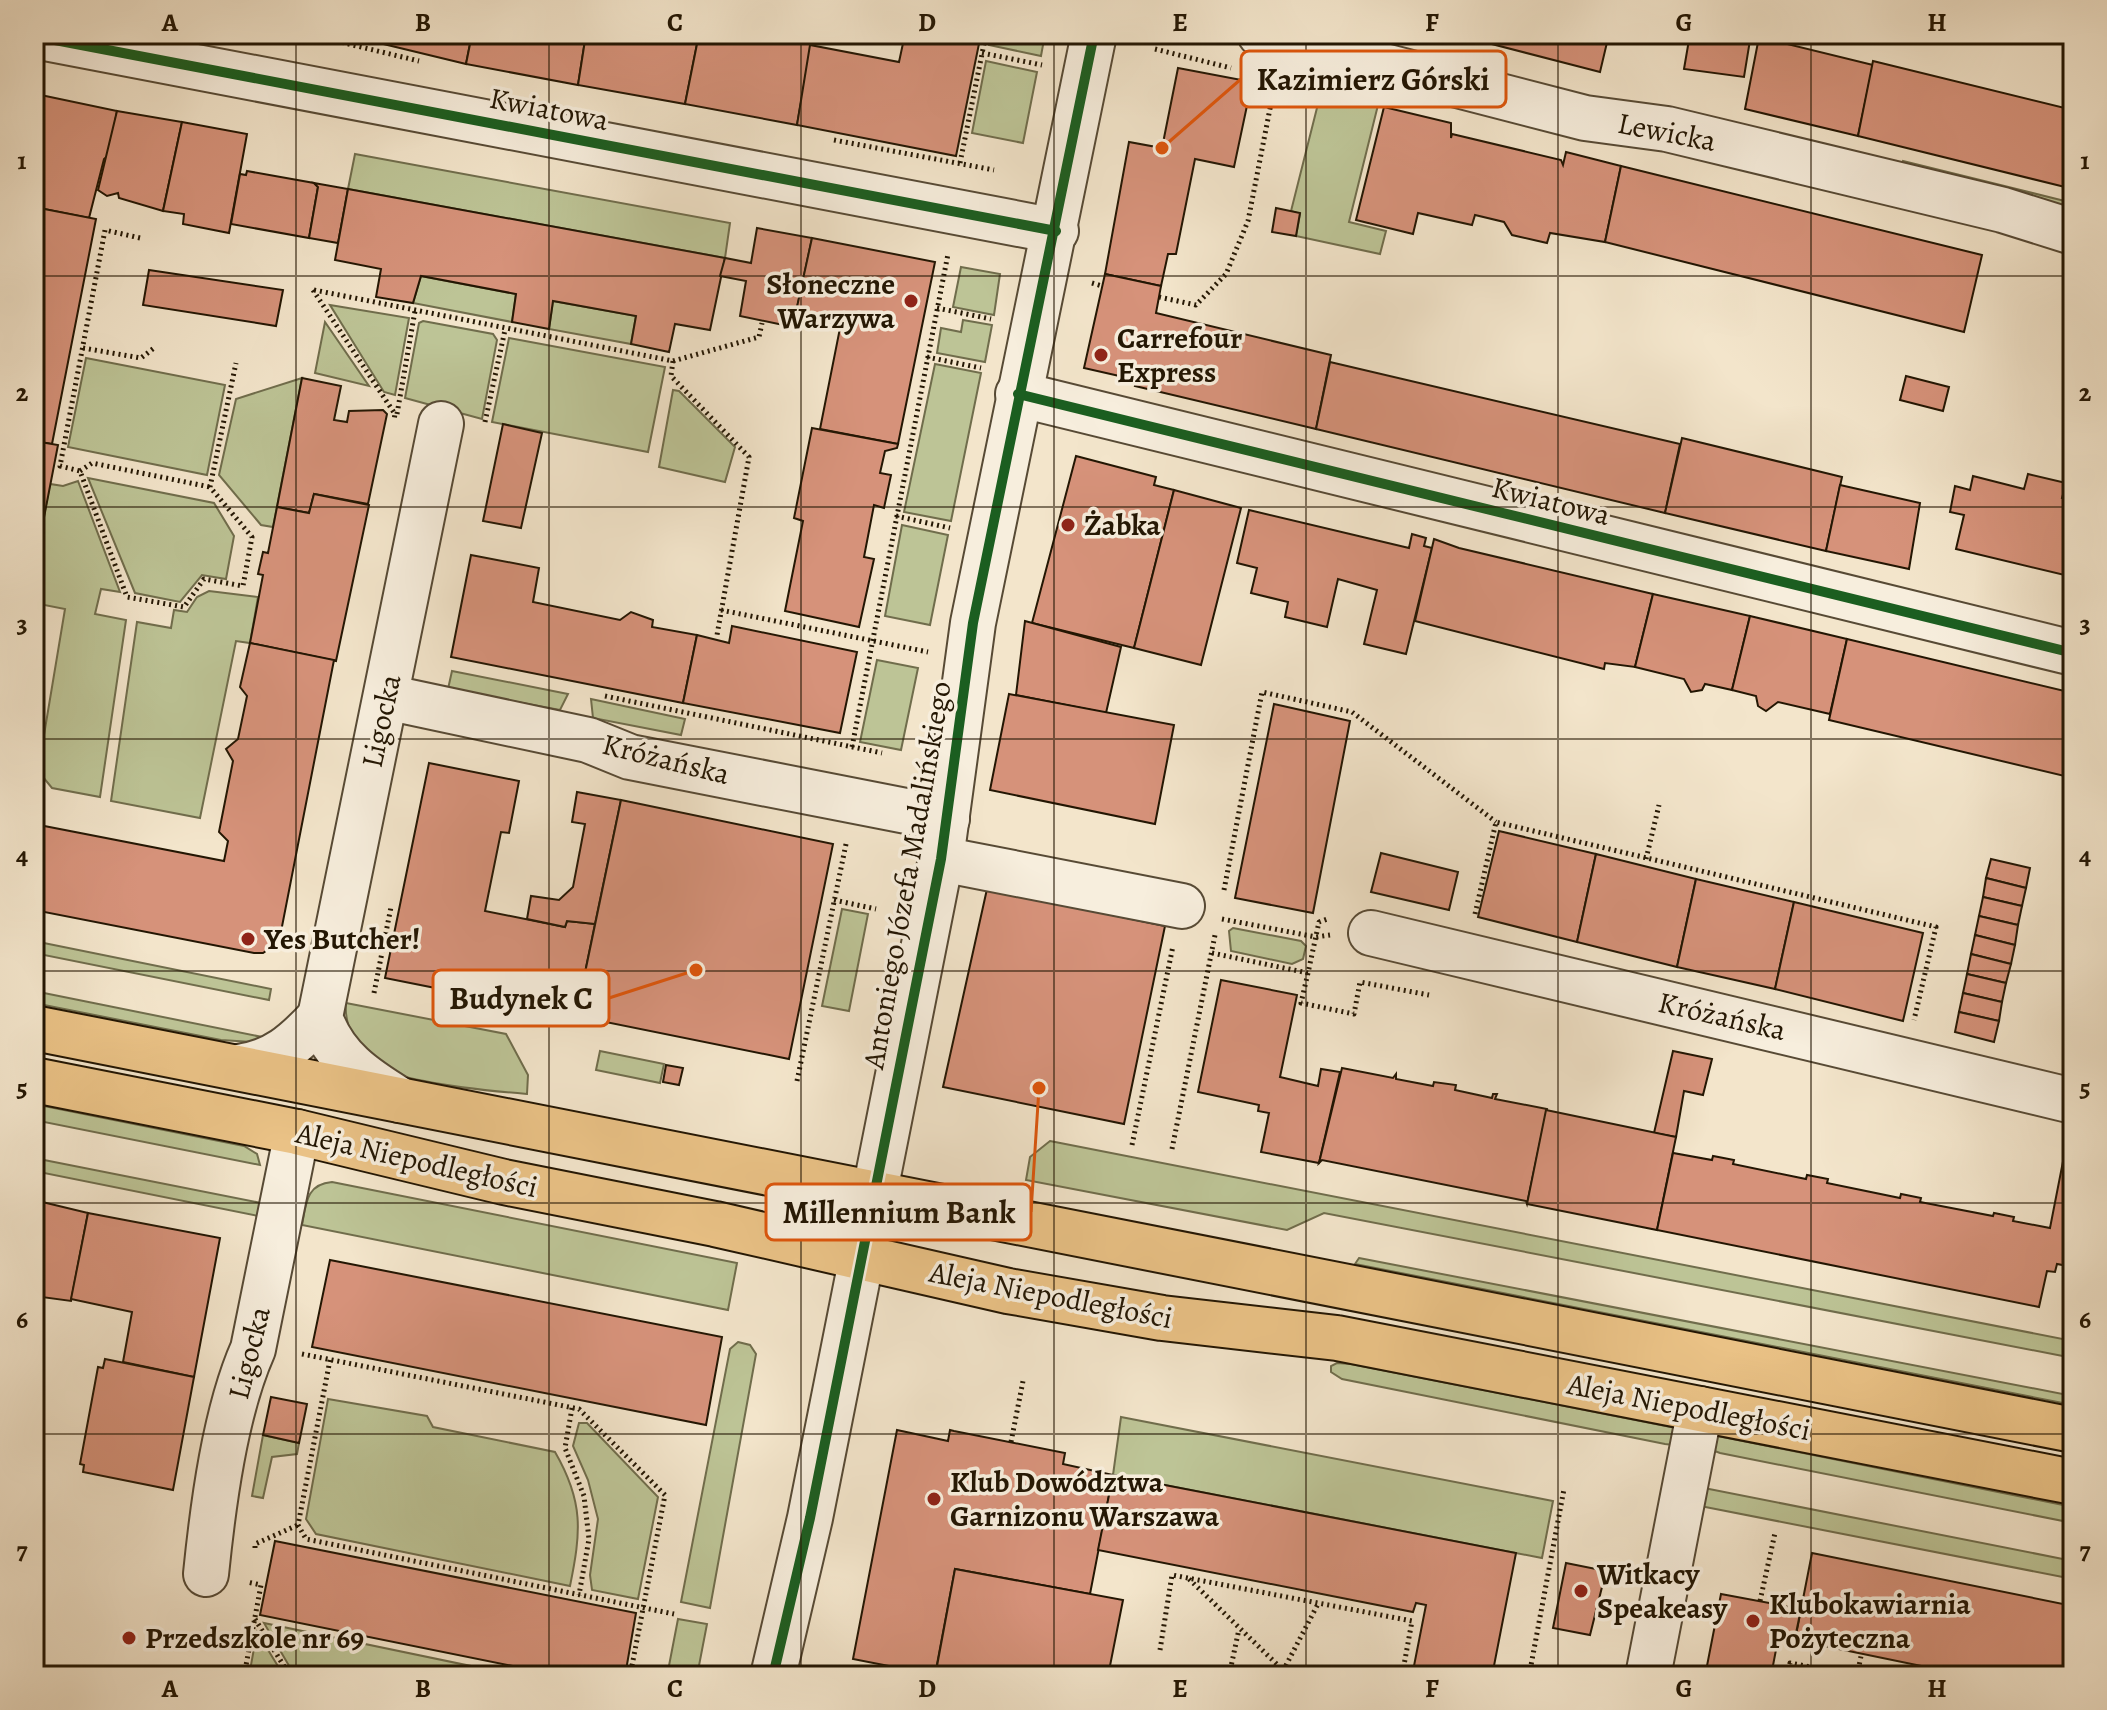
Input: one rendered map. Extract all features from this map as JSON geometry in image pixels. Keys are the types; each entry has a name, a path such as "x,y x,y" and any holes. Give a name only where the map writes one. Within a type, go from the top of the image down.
{"main road":[{"name":"Aleja Niepodległości","path":"34,1028 2073,1430"},
{"name":"Aleja Niepodległości","path":"34,1080 297,1132 504,1182 1023,1293 1162,1318 1337,1338 2073,1482"}],"street":[{"name":"Antoniego Józefa Madalińskiego","path":"773,1676 810,1518 944,839 1003,382 1056,231 1094,34"},
{"name":"Lewicka","path":"1260,34 1585,118 1667,129 1975,203 2073,232"},
{"name":"Kwiatowa","path":"34,36 1056,231"},
{"name":"Kwiatowa","path":"1003,382 2073,653"},
{"name":"Ligocka","path":"320,1017 441,424"},
{"name":"Króżańska","path":"386,697 588,740 630,757 944,839 1200,912"},
{"name":"Króżańska","path":"1371,933 2073,1101"},
{"path":"238,1067 262,1064 279,1055 320,1017 327,1037 352,1068 400,1100"},
{"name":"Ligocka","path":"230,1579 218,1490 241,1375 253,1349 297,1132"},
{"path":"1648,1676 1700,1409"}],"path":[{"path":"960,163 986,34"},
{"path":"1812,43 1814,34"},
{"path":"982,53 1047,66"},
{"path":"1159,297 1196,305 1226,274 1248,221 1274,87"},
{"path":"80,471 127,597 184,607 204,579 243,586 252,537 210,487 92,463 80,471 60,466 105,230 140,238"},
{"path":"852,747 948,253"},
{"path":"1092,283 1102,286"},
{"path":"505,330 486,422 441,424 395,414 313,290 673,361 759,337 762,323"},
{"path":"937,308 997,320"},
{"path":"392,430 415,311"},
{"path":"83,348 141,358 154,348"},
{"path":"927,357 1003,382"},
{"path":"673,361 671,376 749,457 717,635"},
{"path":"210,487 236,363"},
{"path":"896,516 956,529"},
{"path":"721,610 932,652"},
{"path":"1132,1145 1262,692 1352,712 1496,822 1936,927 1912,1030"},
{"path":"595,694 882,753"},
{"path":"1646,859 1659,805"},
{"path":"1472,927 1496,822"},
{"path":"797,1081 847,839"},
{"path":"834,900 876,909"},
{"path":"1200,912 1316,937"},
{"path":"1172,1149 1200,912"},
{"path":"302,1354 579,1409 665,1495 630,1676"},
{"path":"330,1360 298,1525 306,1539 674,1614"},
{"path":"1011,1442 1023,1381"},
{"path":"572,1408 565,1448 584,1496 589,1539 579,1595"},
{"path":"1529,1676 1564,1489"},
{"path":"253,1556 255,1544 298,1525"},
{"path":"1760,1601 1775,1533"},
{"path":"230,1579 250,1569"},
{"path":"1160,1650 1172,1575 1412,1621 1402,1676"},
{"path":"1188,1578 1286,1673 1319,1602"},
{"path":"230,1579 261,1585 244,1676"},
{"path":"255,1618 290,1676"},
{"path":"1229,1676 1239,1628"},
{"path":"1788,1676 1790,1663 1857,1676 1861,1656"}],"green space":[{"path":"991,34 1045,34 1041,56 989,45"},
{"path":"986,61 1037,72 1023,143 972,133"},
{"path":"1321,92 1378,105 1349,222 1386,231 1380,254 1296,236 1300,214 1291,211"},
{"path":"355,154 730,223 725,258 348,189"},
{"path":"1903,161 2073,203 2073,208 2068,210 1900,170"},
{"path":"961,267 1000,274 994,315 953,307"},
{"path":"421,276 516,294 512,322 413,303"},
{"path":"553,301 636,316 631,344 549,329"},
{"path":"330,305 409,318 395,395 384,392"},
{"path":"963,320 992,325 985,362 937,353 941,328 961,332"},
{"path":"423,321 493,334 497,340 482,419 405,398 419,323"},
{"path":"325,322 369,386 315,373"},
{"path":"509,338 665,367 648,452 492,422"},
{"path":"86,358 225,385 207,475 68,447"},
{"path":"935,364 981,373 951,521 904,512"},
{"path":"302,378 273,527 261,525 219,475 236,399"},
{"path":"673,390 679,391 735,447 725,482 659,467"},
{"path":"88,478 214,503 234,536 226,579 202,575 180,602 135,593"},
{"path":"78,481 120,592 101,589 95,614 126,620 100,797 52,788 38,771 65,609 34,603 34,569 50,484 63,486"},
{"path":"902,525 948,535 930,625 885,616"},
{"path":"209,591 258,597 250,643 236,641 200,818 111,801 137,622 171,628 174,610 187,612 197,597"},
{"path":"877,660 918,668 901,750 860,742"},
{"path":"452,671 568,694 560,710 448,689"},
{"path":"591,699 685,719 681,735 593,718"},
{"path":"842,909 868,914 849,1011 822,1006"},
{"path":"1233,928 1301,941 1306,946 1303,959 1292,964 1231,951 1229,931"},
{"path":"34,941 271,989 269,1000 34,953"},
{"path":"34,991 267,1038 252,1042 221,1040 34,1003"},
{"path":"346,1003 506,1034 528,1075 527,1094 427,1082 375,1066 363,1055 353,1038"},
{"path":"600,1051 664,1064 660,1083 596,1070"},
{"path":"34,1104 244,1146 257,1154 260,1165 34,1120"},
{"path":"1050,1141 2073,1341 2073,1358 1324,1213 1287,1230 1026,1180 1030,1157"},
{"path":"34,1158 261,1203 258,1216 34,1171"},
{"path":"332,1182 737,1263 728,1310 302,1225 312,1191"},
{"path":"1359,1258 2073,1396 2073,1405 1355,1264"},
{"path":"738,1342 750,1345 756,1354 710,1608 681,1602 730,1349"},
{"path":"1337,1363 1681,1429 1673,1445 1665,1444 1342,1379 1331,1372 1331,1366"},
{"path":"328,1399 427,1416 433,1427 555,1452 571,1486 578,1518 570,1586 316,1534 306,1519"},
{"path":"1121,1417 1553,1501 1542,1558 1113,1475"},
{"path":"579,1423 587,1423 658,1497 638,1599 592,1590 590,1575 598,1519 588,1480 573,1446"},
{"path":"263,1435 299,1443 297,1454 272,1457 263,1498 252,1496"},
{"path":"1713,1435 2073,1507 2073,1523 1720,1453 1712,1450"},
{"path":"1699,1487 2073,1561 2073,1579 1695,1505"},
{"path":"678,1619 707,1624 697,1676 667,1676"},
{"path":"264,1623 519,1676 295,1676"},
{"path":"257,1632 284,1676 249,1676"}],"building":[{"path":"342,34 472,34 466,64"},
{"path":"472,34 586,34 578,85 466,64"},
{"path":"586,34 699,34 685,104 578,85"},
{"path":"699,34 813,34 797,125 685,104"},
{"path":"905,34 981,34 956,156 797,125 810,45 899,62"},
{"path":"1453,34 1609,34 1600,72"},
{"path":"1690,34 1751,34 1744,77 1684,69"},
{"path":"1759,37 1873,65 1858,136 1745,109"},
{"path":"1873,61 2073,110 2073,189 1858,136"},
{"path":"1178,68 1252,82 1234,167 1195,159 1176,254 1168,254 1161,286 1105,274 1129,142 1162,148"},
{"path":"36,94 117,111 109,155 104,159 89,218 34,207"},
{"path":"1384,107 1451,123 1451,138 1452,134 1561,160 1563,165 1566,152 1621,166 1605,242 1550,233 1547,243 1512,235 1504,222 1475,215 1472,225 1418,213 1413,234 1356,220"},
{"path":"117,111 182,122 163,211 119,198 118,193 107,196 98,190"},
{"path":"182,122 247,134 229,233 183,224 184,214 163,211"},
{"path":"1621,166 1982,255 1964,332 1605,242"},
{"path":"247,171 314,183 318,187 309,238 231,224 240,174 246,175"},
{"path":"314,183 348,189 338,243 309,238 318,187"},
{"path":"348,189 725,258 710,330 675,324 669,352 631,344 636,316 553,301 549,329 512,322 516,294 421,276 413,303 376,297 381,269 335,260"},
{"path":"34,207 96,219 52,444 34,441"},
{"path":"1276,208 1300,213 1296,236 1272,232"},
{"path":"757,228 812,238 793,327 740,316 746,281 720,276 725,258 751,263"},
{"path":"812,238 935,262 898,444 820,429 840,328 843,326 837,317 831,323 795,316"},
{"path":"149,270 283,290 276,326 143,305"},
{"path":"1105,274 1161,286 1156,313 1331,355 1316,429 1135,386 1137,380 1084,368"},
{"path":"1330,362 1680,444 1665,513 1316,429"},
{"path":"1906,376 1949,387 1943,411 1900,400"},
{"path":"302,378 341,386 334,420 347,422 349,411 383,410 387,414 368,504 314,494 309,513 277,507"},
{"path":"503,424 542,433 521,528 483,521"},
{"path":"812,428 898,444 897,448 885,451 880,473 891,475 884,508 874,505 864,557 874,559 859,627 785,611 803,521 794,518"},
{"path":"1682,438 1842,477 1826,551 1665,513"},
{"path":"34,441 58,445 34,569"},
{"path":"1076,456 1156,477 1154,485 1174,490 1134,648 1032,623"},
{"path":"2028,474 2066,483 2062,498 2073,500 2073,577 1956,549 1964,515 1950,512 1955,486 1970,490 1973,476 2024,489"},
{"path":"1840,485 1920,503 1909,569 1826,551"},
{"path":"1174,490 1241,508 1201,665 1134,648"},
{"path":"314,494 369,505 336,661 250,643 263,575 258,574 263,552 268,553 277,507 309,513"},
{"path":"1249,510 1409,548 1412,534 1426,538 1424,546 1432,548 1406,654 1364,644 1377,590 1338,579 1327,627 1285,617 1288,602 1251,593 1257,568 1237,563"},
{"path":"1434,539 1459,548 1653,594 1635,667 1605,663 1604,669 1415,621"},
{"path":"471,555 539,568 533,602 620,620 631,612 653,620 652,627 697,635 683,703 451,657"},
{"path":"1653,594 1750,616 1732,690 1705,684 1702,690 1691,692 1684,679 1635,667"},
{"path":"1750,616 1847,639 1830,714 1778,702 1766,711 1758,706 1756,696 1732,690"},
{"path":"1025,621 1121,647 1106,713 1016,695"},
{"path":"732,626 857,652 840,733 683,703 697,635 729,643"},
{"path":"1847,639 2073,693 2073,778 1829,720"},
{"path":"250,643 334,660 279,942 263,953 254,953 34,910 34,824 224,861 228,841 219,832 233,761 226,749 238,739 247,696 240,687"},
{"path":"1009,694 1174,725 1155,824 990,790"},
{"path":"1274,704 1350,721 1313,913 1235,898"},
{"path":"429,763 519,781 509,833 501,832 485,911 565,927 567,921 595,924 576,1016 385,978"},
{"path":"577,792 621,800 595,924 567,921 565,927 527,919 531,896 559,900 573,887 585,824 572,822"},
{"path":"621,800 833,844 789,1059 576,1016"},
{"path":"1499,831 1596,854 1577,942 1478,917"},
{"path":"1381,853 1458,872 1449,910 1371,892"},
{"path":"1596,854 1696,879 1677,967 1577,942"},
{"path":"1991,859 2030,868 2026,888 1986,878"},
{"path":"1986,878 2026,888 2022,906 1983,897"},
{"path":"1696,879 1794,902 1775,989 1677,967"},
{"path":"987,889 1165,926 1124,1124 943,1087"},
{"path":"1983,897 2022,906 2018,925 1979,916"},
{"path":"1794,902 1923,933 1903,1021 1775,989"},
{"path":"1979,916 2018,925 2015,945 1975,935"},
{"path":"1975,935 2015,945 2011,964 1971,954"},
{"path":"1971,954 2011,964 2006,983 1967,974"},
{"path":"1967,974 2006,983 2002,1002 1963,993"},
{"path":"1221,980 1297,995 1280,1077 1318,1086 1321,1069 1340,1072 1319,1163 1261,1152 1269,1113 1258,1111 1259,1105 1198,1092"},
{"path":"1963,993 2002,1002 1999,1021 1959,1012"},
{"path":"1959,1012 1999,1021 1994,1042 1955,1032"},
{"path":"1673,1051 1712,1059 1703,1095 1684,1091 1676,1137 1654,1133"},
{"path":"666,1065 683,1068 679,1085 663,1082"},
{"path":"1342,1068 1393,1078 1396,1074 1396,1079 1433,1086 1434,1082 1456,1085 1455,1090 1492,1098 1493,1094 1497,1094 1495,1099 1547,1109 1527,1204 1526,1201 1322,1160 1319,1163"},
{"path":"1546,1110 1676,1137 1657,1230 1527,1204"},
{"path":"2066,1146 2073,1147 2073,1267 2057,1264 2055,1272 2047,1271 2039,1307 1657,1230 1673,1153 1712,1160 1713,1156 1734,1160 1733,1164 1806,1179 1807,1175 1828,1179 1827,1183 1900,1198 1901,1194 1921,1198 1920,1202 2014,1217 2013,1221 2050,1228"},
{"path":"34,1200 88,1213 71,1301 34,1296"},
{"path":"88,1213 220,1238 194,1377 123,1362 132,1312 71,1299"},
{"path":"330,1260 722,1337 706,1425 312,1347"},
{"path":"105,1359 194,1377 173,1490 83,1472 84,1465 80,1464 98,1367 103,1368"},
{"path":"271,1397 307,1404 299,1443 263,1435"},
{"path":"897,1430 948,1441 950,1430 1065,1453 1063,1464 1113,1475 1090,1594 955,1569 935,1675 853,1659"},
{"path":"1113,1475 1516,1553 1492,1676 1412,1676 1426,1605 1416,1603 1413,1612 1098,1550"},
{"path":"275,1541 636,1613 625,1676 562,1676 260,1615"},
{"path":"1812,1553 2073,1606 2073,1676 1970,1676 1795,1640"},
{"name":"Witkacy Speakeasy","path":"1566,1563 1606,1571 1590,1635 1553,1628"},
{"path":"955,1569 1123,1600 1108,1676 987,1676 937,1666"},
{"path":"1721,1594 1801,1609 1795,1638 1779,1634 1771,1676 1705,1676"}],"cycle path":[{"path":"773,1676 810,1518 941,859 973,623 1094,34"},
{"path":"34,36 1056,231"},
{"path":"1018,394 2073,653"}],"place":[{"name":"Kazimierz Górski","path":"1162,148"},
{"name":"Słoneczne Warzywa","path":"911,301"},
{"name":"Carrefour Express","path":"1101,355"},
{"name":"Żabka","path":"1068,525"},
{"name":"Yes Butcher!","path":"248,939"},
{"name":"Budynek C","path":"696,970"},
{"name":"Millennium Bank","path":"1039,1088"},
{"name":"Klub Dowództwa Garnizonu Warszawa","path":"934,1499"},
{"name":"Witkacy Speakeasy","path":"1581,1591"},
{"name":"Klubokawiarnia Pożyteczna","path":"1753,1621"},
{"name":"Przedszkole nr 69","path":"129,1638"}]}
